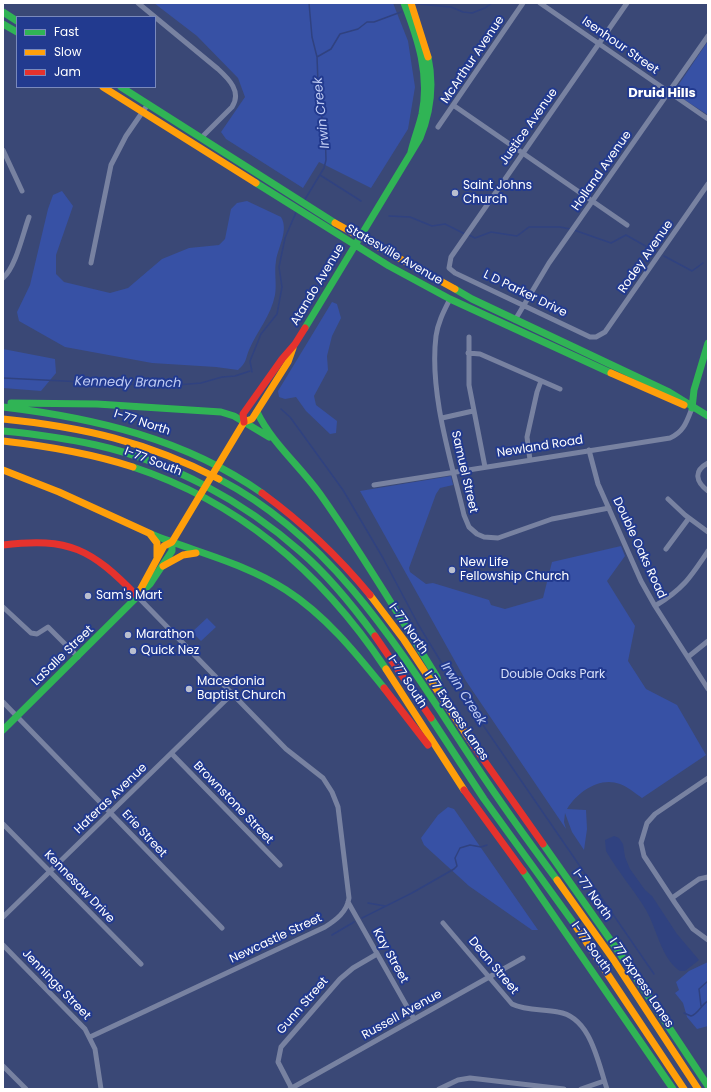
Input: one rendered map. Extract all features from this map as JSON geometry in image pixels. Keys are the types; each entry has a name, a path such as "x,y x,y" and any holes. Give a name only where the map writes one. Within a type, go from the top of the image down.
{"main road":[{"name":"Atando Avenue","path":"404,3 421,50 425,81 423,112 409,156"},
{"name":"Atando Avenue","path":"295,344 282,359 243,414 244,422 252,419 257,412 288,362 295,344 360,236 409,156 419,144 429,107 431,81 427,48 411,3"},
{"path":"3,12 16,20"},
{"path":"3,24 16,31"},
{"name":"Statesville Avenue","path":"105,88 354,246 450,299 708,416"},
{"name":"Statesville Avenue","path":"123,88 289,194 443,284 515,320 669,392 692,408"},
{"path":"692,408 694,390 708,343"},
{"path":"3,403 97,404 221,412 231,414 275,441"},
{"name":"I-77 North","path":"3,407 91,420 147,435 202,458 264,494 311,531 353,574 388,619 504,790 609,938 708,1086"},
{"path":"257,412 261,423 311,482 347,533 437,677 442,698"},
{"name":"I 77 Express Lanes","path":"3,419 49,423 89,429 130,440 171,455 211,474 248,495 282,519 316,548 356,592 388,634 496,796 601,944 698,1089"},
{"name":"LaSalle Street","path":"3,730 150,584 172,551 172,542 244,422"},
{"name":"I 77 Express Lanes","path":"3,431 60,437 99,445 139,457 179,472 216,491 252,513 285,538 317,567 346,600 378,641 487,802 588,944 684,1089"},
{"name":"I-77 South","path":"3,441 72,449 136,466 175,481 206,497 263,533 310,574 353,623 381,663 459,783 541,895 673,1089"},
{"path":"3,470 53,489 150,534 198,553 244,568 270,580 302,601 324,619 340,636 459,783"},
{"path":"150,534 157,543 157,557"},
{"path":"3,545 37,541 69,544 83,550 99,560 137,596"},
{"name":"LaSalle Street","path":"137,596 144,580 164,546 172,542"},
{"path":"163,566 183,555 198,553"},
{"path":"122,581 134,584 144,580"}],"street":[{"path":"138,3 154,16"},
{"name":"McArthur Avenue","path":"438,127 523,3"},
{"name":"Isenhour Street","path":"540,3 708,119"},
{"name":"Justice Avenue","path":"449,264 451,257 627,3"},
{"path":"156,18 218,69 229,80 235,89 235,103 201,138"},
{"name":"Holland Avenue","path":"515,320 549,263 708,36"},
{"path":"91,263 111,165 122,142 148,104"},
{"path":"453,105 627,225"},
{"path":"3,150 22,191"},
{"name":"Rodey Avenue","path":"596,337 605,332 708,184"},
{"path":"3,278 8,273 15,258 28,217"},
{"name":"L D Parker Drive","path":"449,264 451,270 455,273 590,337 596,337"},
{"name":"Samuel Street","path":"450,299 442,313 436,345 437,392 453,472 466,522 474,532 484,537 498,538 552,519 609,508"},
{"path":"469,337 469,385 485,467"},
{"path":"468,353 480,354 560,389"},
{"path":"530,460 527,437 536,392 541,381"},
{"name":"Newland Road","path":"374,485 670,438 678,435 683,430 692,408"},
{"path":"442,418 473,411"},
{"name":"Double Oaks Road","path":"589,450 596,478 641,581 655,606 708,689"},
{"path":"708,463 703,466 698,480 699,484 708,491"},
{"path":"668,499 689,518 708,532"},
{"path":"666,549 689,518"},
{"path":"655,606 674,594 685,583 708,550"},
{"path":"137,596 286,749 317,771 332,792 338,807 344,850 348,902"},
{"path":"3,607 31,633 37,634 48,627 78,657"},
{"path":"688,657 708,641"},
{"name":"Hateras Avenue","path":"3,917 232,694"},
{"name":"Erie Street","path":"3,702 111,813 180,887 222,928"},
{"name":"Brownstone Street","path":"172,754 280,865"},
{"path":"708,778 655,814 647,823 641,843 644,856 672,898 693,928 708,940"},
{"name":"Kennesaw Drive","path":"3,824 141,964"},
{"path":"672,898 699,879 708,877"},
{"name":"Kay Street","path":"348,902 414,1020"},
{"name":"Newcastle Street","path":"90,1037 325,927 340,916 348,902"},
{"name":"Dean Street","path":"443,923 512,1004 521,1008 563,1013 580,1022 588,1034 607,1089"},
{"name":"Jennings Street","path":"3,945 81,1024 90,1037 95,1049 101,1089"},
{"name":"Gunn Street","path":"291,1089 278,1062 281,1047 340,978 377,954"},
{"name":"Russell Avenue","path":"291,1089 523,958"},
{"path":"3,1066 26,1089"},
{"path":"439,1089 458,1080 470,1078 564,1089"},
{"path":"581,1089 604,1081"}],"green space":[{"path":"154,3 393,3 408,41 415,87 408,129 371,188 319,162 303,188 226,139 221,132 245,97 238,78 197,36"},
{"path":"708,41 708,115 677,95 675,90"},
{"path":"62,191 73,206 56,255 56,274 64,282 110,293 128,288 162,259 189,248 219,245 225,239 231,209 237,203 247,201 281,217 284,227 276,261 276,291 273,303 252,343 244,363 238,370 216,367 152,363 65,347 19,321 17,312 30,285 48,209 53,195"},
{"path":"332,302 337,304 341,318 332,336 327,356 328,370 314,396 316,405 337,421 336,433 330,434 306,411 296,397 285,399 279,397 278,391"},
{"path":"3,349 55,359 56,373 41,391 3,388"},
{"name":"Double Oaks Park","path":"451,476 453,485 440,488 436,494 409,568 410,572 426,584 433,583 489,600 491,605 505,609 543,598 552,562 621,546 625,556 607,581 635,626 628,661 646,689 677,705 706,755 642,798 626,787 612,782 597,784 583,792 567,809 586,810 587,829 584,850 572,832 565,813 564,822 566,829 466,681 360,491"},
{"path":"207,618 216,627 201,641 192,632"},
{"path":"448,807 454,809 538,930 532,930 469,886 424,845 421,838 438,815"},
{"path":"708,962 708,1026 697,1029 687,1017 683,1003 675,993 679,990 676,982 689,971"}],"shaded area":[{"path":"614,836 619,838 623,844 625,857 630,869 645,890 652,896 677,934 699,960 685,971 680,971 668,959 646,910 606,851 605,840"}],"waterway":[{"name":"Irwin Creek","path":"304,201 324,168 326,160 325,127 319,108 317,57 312,37 309,3"},
{"path":"418,4 451,7 463,12 472,13 485,8 492,3"},
{"path":"317,57 331,49 340,34 358,29 367,22 374,22 401,12"},
{"path":"320,175 361,201"},
{"name":"Irwin Creek","path":"252,372 250,361 261,334 277,314 282,287 279,267 285,238 297,210"},
{"path":"389,216 410,217 432,226 445,224 465,234"},
{"path":"469,235 475,238 491,232 517,236 529,227 560,227 570,229"},
{"path":"574,230 611,243 626,235 656,252"},
{"path":"664,256 692,271 703,263"},
{"name":"Kennedy Branch","path":"3,378 165,386 201,383 222,377 235,376 250,371"},
{"name":"Irwin Creek","path":"281,409 290,417 343,490 383,558 418,624 452,680 654,974"},
{"path":"362,918 412,893 454,869 457,866 455,858 460,848 470,845 481,847 487,845"},
{"path":"368,903 385,906"},
{"path":"332,935 354,922"},
{"path":"701,1006 699,989 708,981"},
{"path":"684,1013 691,1016 708,1001"}],"traffic: fast":[{"path":"404,3 418,44 424,71 425,85 422,114 411,152"},
{"path":"3,12 16,20"},
{"path":"3,24 16,31"},
{"path":"305,328 420,138 427,118 431,88 428,57"},
{"path":"123,88 335,223"},
{"path":"256,183 389,266 450,299 611,373"},
{"path":"455,289 472,299 669,392 708,416"},
{"path":"692,408 694,390 708,343"},
{"path":"11,403 97,404 221,412 234,416 269,437"},
{"path":"3,407 71,417 138,434 202,458 233,474 262,493"},
{"path":"257,412 270,434 320,494 351,539 437,677 440,691"},
{"path":"3,431 73,440 124,452 179,473 231,500 279,533 301,552 340,592 375,636"},
{"path":"133,467 173,482 210,500 277,546 307,573 335,602 362,635 386,669"},
{"path":"219,479 261,504 298,534 332,567 364,603 393,641 493,791 557,880"},
{"path":"151,534 254,572 286,590 314,611 339,635 384,688"},
{"path":"3,730 150,584 172,551 172,542"},
{"path":"431,718 484,799 575,925"},
{"path":"543,844 621,955 708,1086"},
{"path":"523,871 673,1089"}],"traffic: slow":[{"path":"411,3 428,57"},
{"path":"105,88 256,183"},
{"path":"335,223 455,289"},
{"path":"244,422 252,419 288,362 293,348"},
{"path":"611,373 684,405"},
{"path":"3,419 32,422 114,438 167,455 219,479"},
{"path":"138,594 164,546 172,542 244,422"},
{"path":"3,441 68,451 133,467"},
{"path":"3,470 59,492 151,534"},
{"path":"150,534 157,543 157,557"},
{"path":"163,566 183,555 196,553"},
{"path":"370,595 404,640 474,746"},
{"path":"386,669 464,790"},
{"path":"557,880 613,959 698,1089"},
{"path":"575,925 684,1089"}],"traffic: jam":[{"path":"244,422 243,414 282,359 295,344 305,328"},
{"path":"262,493 292,516 319,541 370,595"},
{"path":"3,545 46,543 63,545 78,550 92,557 106,567 137,596"},
{"path":"375,636 431,718"},
{"path":"384,688 428,745"},
{"path":"474,746 543,844"},
{"path":"464,790 523,871"}],"place":[{"name":"Saint Johns Church","path":"455,193"},
{"name":"New Life Fellowship Church","path":"452,570"},
{"name":"Sam's Mart","path":"88,596"},
{"name":"Marathon","path":"128,635"},
{"name":"Quick Nez","path":"133,651"},
{"name":"Macedonia Baptist Church","path":"189,689"}],"district":[{"name":"Druid Hills","path":"662,94"}]}
